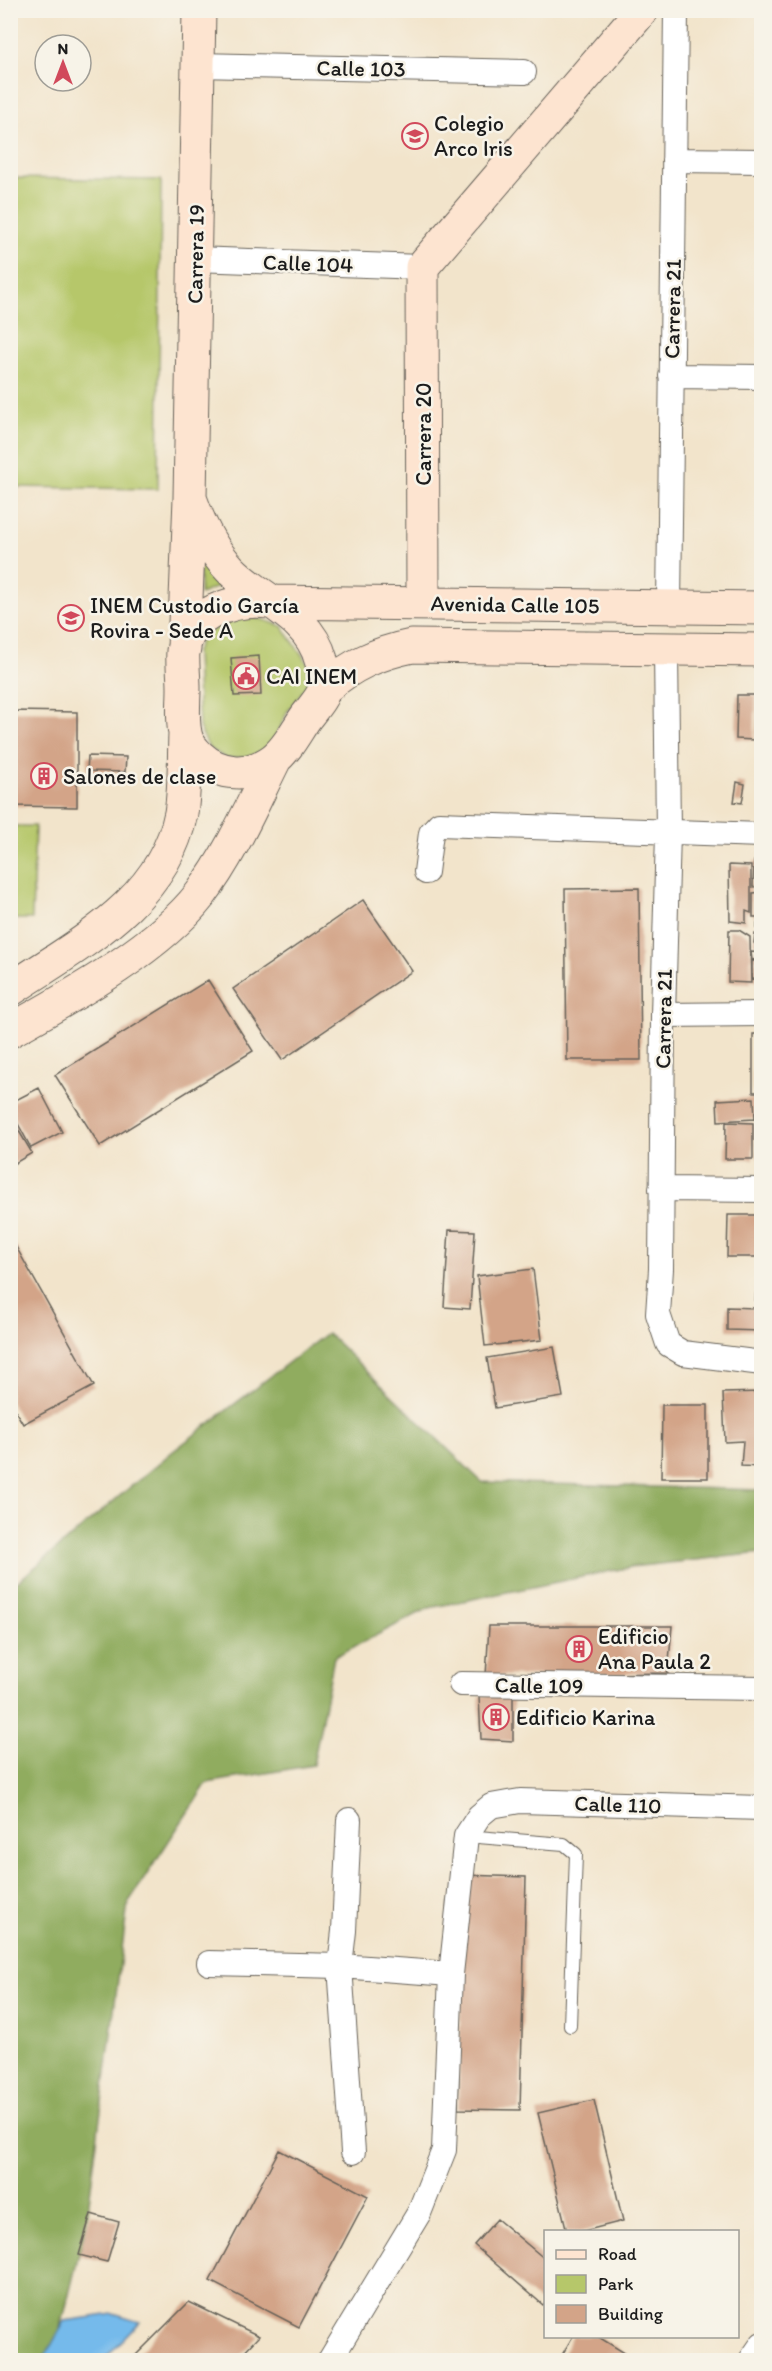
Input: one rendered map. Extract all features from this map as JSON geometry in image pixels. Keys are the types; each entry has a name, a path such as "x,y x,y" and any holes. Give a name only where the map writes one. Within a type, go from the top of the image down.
{"main road":[{"name":"Carrera 19","path":"183,651 190,498 199,10"},
{"path":"422,267 642,10"},
{"name":"Carrera 20","path":"422,267 423,602"},
{"name":"Carrera 19","path":"190,498 216,553 243,582 269,602"},
{"path":"10,990 102,929 133,902 163,860 180,813 185,734 183,651 188,635 206,616 241,602 269,602 285,610 300,622 311,636 322,661 325,688 275,759 226,856 199,897 153,939 120,964 10,1031"},
{"name":"Avenida Calle 105","path":"269,602 423,602 762,608"},
{"name":"Avenida Calle 105","path":"325,688 360,663 386,651 412,646 762,650"},
{"path":"185,734 193,750 207,763 224,771 242,773 251,771 275,759"}],"street":[{"name":"Carrera 21","path":"669,607 676,10"},
{"name":"Calle 103","path":"198,65 524,72"},
{"path":"674,160 762,161"},
{"name":"Calle 104","path":"195,259 422,267"},
{"path":"671,375 762,377"},
{"name":"Carrera 21","path":"666,649 668,833 658,1314 668,1344 684,1353 762,1363"},
{"path":"426,872 431,833 439,824 762,836"},
{"path":"663,1015 762,1014"},
{"path":"661,1189 762,1190"},
{"name":"Calle 109","path":"461,1684 762,1688"},
{"name":"Calle 110","path":"466,1836 479,1816 491,1806 520,1801 762,1808"},
{"path":"349,1820 344,1931 340,1966 353,2152"},
{"path":"330,2361 419,2213 444,2150 450,1974 466,1836"},
{"path":"209,1963 340,1966 450,1974"},
{"path":"751,2361 762,2344"}],"lane":[{"path":"466,1836 564,1844 576,1854 570,2026"}],"green space":[{"path":"11,178 161,180 158,489 11,487"},
{"path":"200,556 224,584 200,594"},
{"path":"236,617 261,619 282,626 309,665 308,684 287,712 273,744 252,756 227,759 209,748 199,727 196,651 203,635"},
{"path":"11,826 35,826 32,919 11,919"},
{"path":"327,1333 482,1482 761,1490 761,1553 631,1567 429,1608 334,1657 313,1765 207,1783 128,1903 86,2225 53,2360 11,2360 10,1588 172,1452"}],"water":[{"path":"113,2314 140,2322 103,2360 43,2360 65,2321"}],"building":[{"name":"CAI INEM","path":"259,656 261,695 234,696 231,658"},
{"path":"737,695 756,695 754,740 736,739"},
{"path":"758,695 762,695 762,741 756,741"},
{"name":"Salones de clase","path":"10,711 77,712 77,807 10,806"},
{"path":"88,756 126,757 125,772 87,771"},
{"path":"737,782 745,784 742,803 734,802"},
{"path":"754,861 762,862 762,886 753,887"},
{"path":"729,865 751,866 751,913 746,911 746,923 730,921"},
{"path":"639,888 641,1060 567,1060 565,889"},
{"path":"762,892 762,917 753,917 753,893"},
{"path":"363,900 412,971 282,1060 233,989"},
{"path":"757,923 762,923 762,932 757,933"},
{"path":"729,930 739,930 750,937 751,983 728,982"},
{"path":"755,934 762,934 762,950 754,943"},
{"path":"751,952 762,953 762,959 752,960"},
{"path":"752,961 762,961 762,981 752,980"},
{"path":"208,980 253,1051 100,1146 55,1075"},
{"path":"753,1034 762,1034 762,1092 753,1092"},
{"path":"39,1088 62,1132 31,1148 10,1109 10,1103"},
{"path":"754,1098 755,1119 718,1121 717,1100"},
{"path":"10,1116 32,1153 10,1166"},
{"path":"762,1119 762,1157 757,1158 756,1120"},
{"path":"726,1122 753,1123 753,1159 725,1159"},
{"path":"728,1215 762,1215 762,1257 727,1257"},
{"path":"449,1230 475,1231 470,1309 444,1307"},
{"path":"10,1236 94,1386 23,1424 10,1402"},
{"path":"533,1269 542,1340 485,1346 477,1276"},
{"path":"756,1285 762,1286 762,1331 727,1330 727,1307 755,1308"},
{"path":"554,1347 563,1397 495,1408 487,1358"},
{"path":"762,1392 762,1467 741,1466 743,1441 725,1442 723,1393"},
{"path":"662,1405 708,1405 708,1478 661,1478"},
{"name":"Edificio Ana Paula 2","path":"489,1626 672,1626 668,1673 486,1676"},
{"name":"Edificio Karina","path":"513,1694 513,1741 481,1739 479,1696"},
{"path":"464,1875 526,1877 520,2110 458,2109"},
{"path":"594,2100 623,2221 588,2230 567,2230 538,2113"},
{"path":"279,2150 368,2196 299,2327 210,2281"},
{"path":"91,2214 119,2222 107,2262 79,2255"},
{"path":"497,2219 544,2258 544,2304 543,2305 474,2245"},
{"path":"189,2302 259,2336 236,2360 131,2360"},
{"path":"572,2338 600,2338 636,2360 559,2360"}],"place":[{"name":"Colegio Arco Iris","path":"415,136"},
{"name":"INEM Custodio García Rovira - Sede A","path":"71,618"},
{"name":"CAI INEM","path":"246,676"},
{"name":"Salones de clase","path":"44,776"},
{"name":"Edificio Ana Paula 2","path":"579,1649"},
{"name":"Edificio Karina","path":"496,1717"}]}
